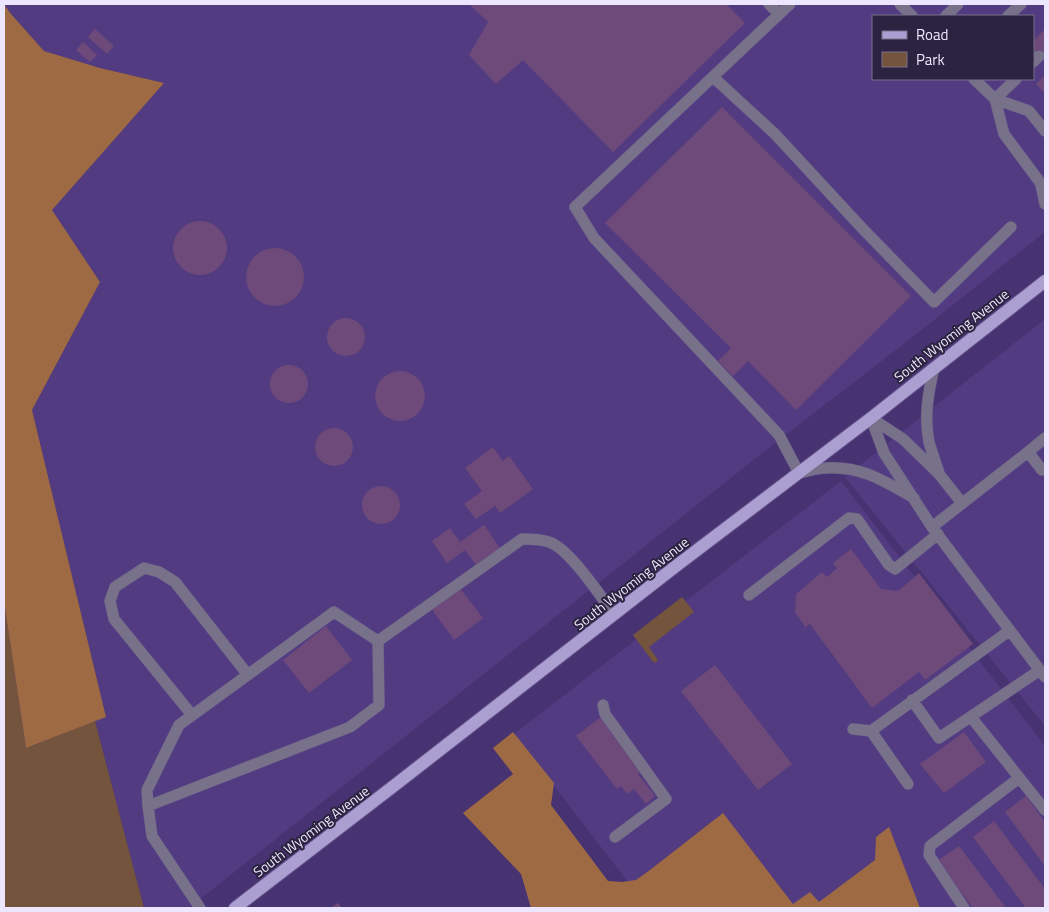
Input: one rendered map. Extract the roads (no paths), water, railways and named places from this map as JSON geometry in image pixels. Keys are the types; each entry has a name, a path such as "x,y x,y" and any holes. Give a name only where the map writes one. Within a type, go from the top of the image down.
{"main road":[{"name":"South Wyoming Avenue","path":"234,908 403,780 614,614 871,418 1045,278"}],"lane":[{"path":"769,4 779,14"},
{"path":"790,4 575,207 594,238 779,435 799,472 824,468 842,468 858,471 876,477 914,498"},
{"path":"900,4 911,15"},
{"path":"947,15 958,4"},
{"path":"1009,15 1021,4"},
{"path":"713,77 775,134 934,302 1011,227"},
{"path":"975,80 995,99 1029,111 1045,131"},
{"path":"995,99 1015,80"},
{"path":"995,99 1004,134 1043,187 1045,204"},
{"path":"934,368 926,408 930,444 939,474"},
{"path":"871,418 903,438 939,474 962,503"},
{"path":"871,418 884,453 935,530 1042,674 939,738 912,700"},
{"path":"749,595 849,518 857,519 889,565 895,569 962,503 1045,438"},
{"path":"1028,452 1042,470"},
{"path":"378,641 522,539 549,542 562,550 584,573 614,614"},
{"path":"192,715 114,619 110,601 115,587 144,568 159,572 176,582 248,675"},
{"path":"200,908 152,836 148,806 147,790 179,725 334,612 378,641"},
{"path":"853,729 871,731 1009,631"},
{"path":"148,806 350,727 379,705 378,641"},
{"path":"603,705 605,714 666,799 615,837"},
{"path":"971,717 1045,810"},
{"path":"871,731 908,784"},
{"path":"964,908 929,855 930,846 1020,778"}]}
